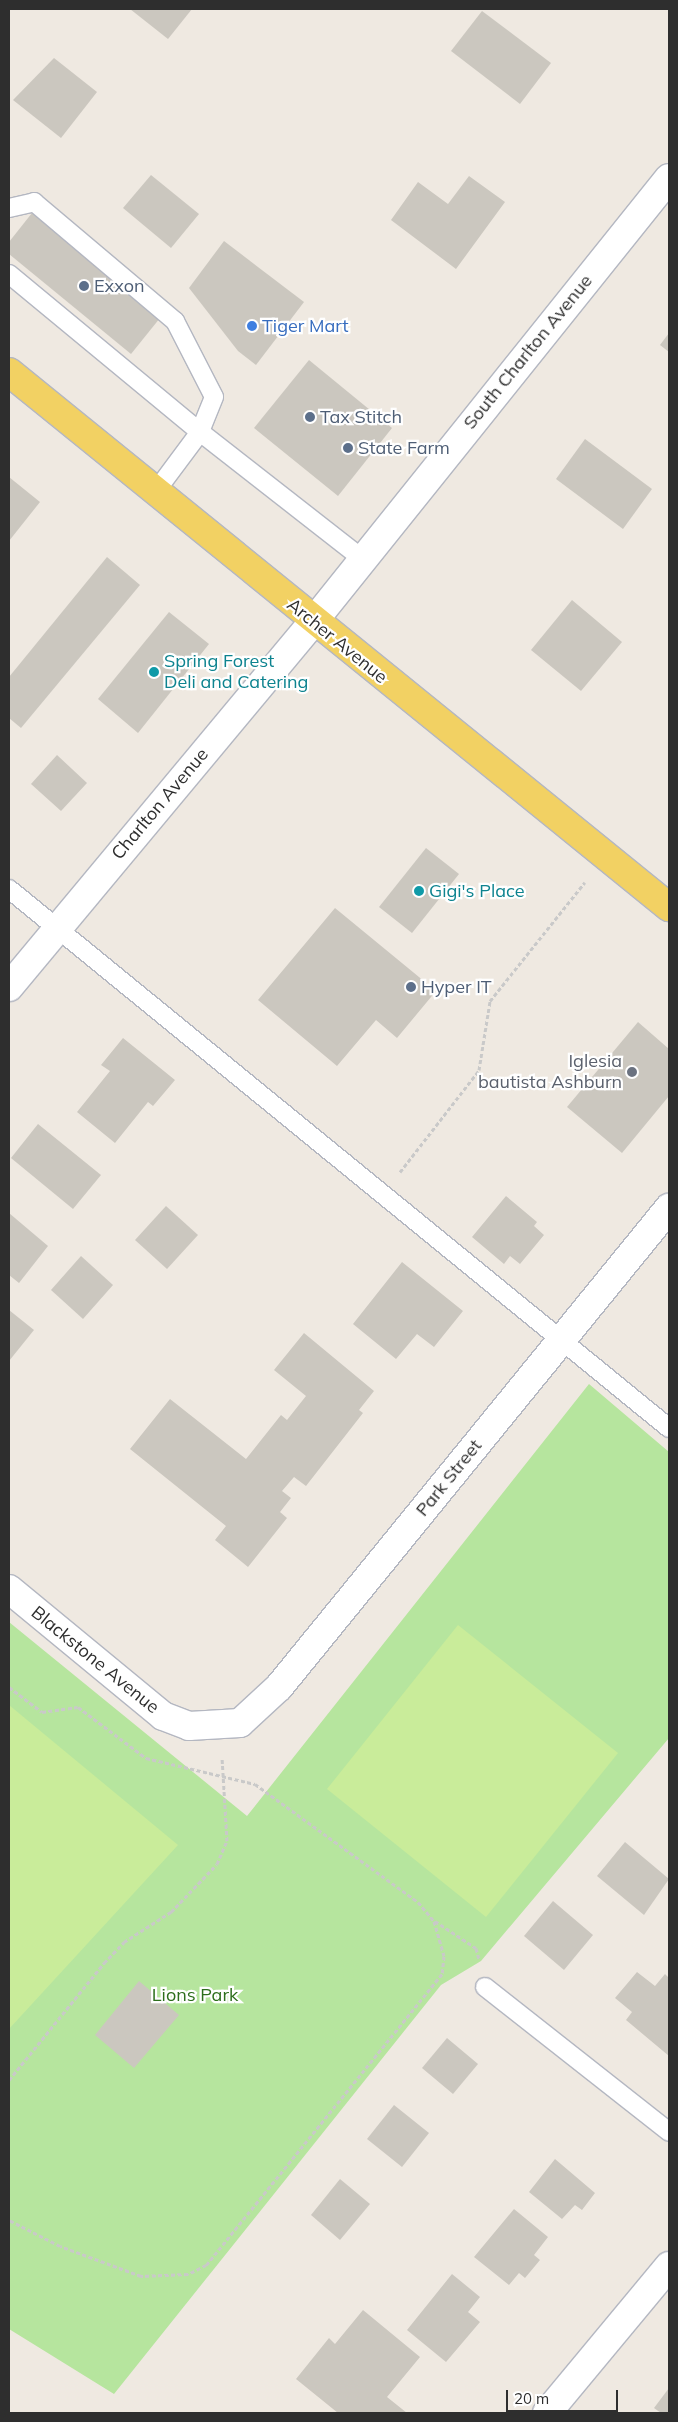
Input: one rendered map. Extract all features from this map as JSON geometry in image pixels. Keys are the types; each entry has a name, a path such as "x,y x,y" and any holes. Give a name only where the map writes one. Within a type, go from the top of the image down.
{"main road":[{"name":"Archer Avenue","path":"9,372 156,490 313,622 669,907"}],"street":[{"name":"South Charlton Avenue","path":"313,622 361,558 669,178"},
{"name":"Charlton Avenue","path":"9,987 56,928 313,622"},
{"name":"Park Street","path":"215,1727 240,1723 260,1709 669,1208"},
{"name":"Blackstone Avenue","path":"9,1589 163,1716 189,1726 215,1727"},
{"path":"547,2413 669,2266"}],"lane":[{"path":"9,208 34,202 174,321 214,397 200,432 156,490"},
{"path":"9,274 200,432 361,558"},
{"path":"9,889 669,1428"},
{"path":"485,1987 669,2132"}],"path":[{"path":"383,1194 479,1070 490,1002 606,857"},
{"path":"9,1686 42,1712 78,1707 146,1758 255,1784 287,1805 418,1902 434,1921 476,1948 485,1987"},
{"path":"9,2080 104,1963 124,1942 171,1912 217,1864 227,1841 226,1778 215,1727"},
{"path":"9,2220 60,2246 141,2276 188,2274 206,2265 442,1974 444,1956 434,1921"}],"green space":[{"name":"Lions Park","path":"589,1384 669,1452 669,1738 481,1961 441,1985 114,2394 9,2329 9,1622 247,1816"},
{"path":"458,1625 618,1753 486,1917 327,1789"},
{"path":"9,1705 178,1845 9,2029"}],"building":[{"path":"130,9 192,9 168,39"},
{"path":"482,11 551,63 520,104 451,51"},
{"path":"54,58 97,92 61,138 13,100"},
{"path":"151,175 199,214 171,248 123,208"},
{"path":"469,176 505,202 456,269 391,220 418,182 448,204"},
{"name":"Exxon","path":"32,213 160,318 131,354 9,254 9,242"},
{"name":"Tiger Mart","path":"224,241 304,302 256,365 238,351 189,288"},
{"path":"669,333 669,352 660,345"},
{"path":"309,360 392,428 338,496 254,428"},
{"path":"585,439 652,489 623,529 556,479"},
{"path":"9,477 40,502 9,541"},
{"path":"107,557 140,585 21,728 9,718 9,677"},
{"path":"572,600 622,642 581,691 531,650"},
{"name":"Spring Forest Deli and Catering","path":"169,612 209,644 138,733 98,699"},
{"path":"57,755 87,783 61,811 31,784"},
{"name":"Gigi's Place","path":"426,848 459,874 412,933 379,907"},
{"path":"335,908 436,991 397,1038 376,1020 337,1066 258,1000"},
{"name":"Iglesia bautista Ashburn","path":"638,1022 669,1049 669,1096 622,1153 567,1107"},
{"path":"123,1038 175,1080 153,1106 148,1102 115,1143 77,1112 110,1071 101,1065"},
{"path":"38,1124 101,1175 73,1209 11,1158"},
{"path":"506,1196 537,1222 534,1226 544,1235 520,1264 510,1256 504,1264 472,1237"},
{"path":"166,1206 198,1235 167,1269 135,1240"},
{"path":"9,1213 48,1246 19,1283 9,1275"},
{"path":"81,1256 113,1285 83,1319 51,1290"},
{"path":"402,1262 463,1311 434,1347 417,1334 396,1359 353,1324"},
{"path":"9,1310 34,1330 9,1361"},
{"path":"304,1333 374,1391 359,1410 363,1413 306,1486 294,1477 282,1491 291,1498 280,1512 287,1518 248,1567 215,1540 226,1526 130,1449 170,1399 246,1459 281,1415 287,1420 306,1396 274,1370"},
{"path":"625,1842 669,1879 644,1915 597,1876"},
{"path":"553,1901 593,1935 564,1970 524,1936"},
{"path":"637,1972 655,1986 665,1974 669,1978 669,2056 626,2020 632,2012 615,1998"},
{"path":"139,1981 179,2015 134,2068 95,2035"},
{"path":"447,2038 478,2064 453,2094 422,2068"},
{"path":"394,2105 429,2133 402,2167 367,2139"},
{"path":"555,2159 595,2193 582,2210 575,2205 562,2219 529,2192"},
{"path":"340,2179 370,2204 340,2240 311,2215"},
{"path":"514,2209 548,2237 534,2255 540,2260 525,2278 519,2273 509,2285 474,2257"},
{"path":"452,2274 480,2297 468,2312 480,2322 446,2362 407,2330"},
{"path":"363,2310 420,2357 387,2397 407,2413 338,2413 296,2379 329,2338 335,2344"},
{"path":"669,2388 669,2413 661,2413 654,2408"}],"place":[{"name":"Exxon","path":"84,286"},
{"name":"Tiger Mart","path":"252,326"},
{"name":"Tax Stitch","path":"310,417"},
{"name":"State Farm","path":"348,448"},
{"name":"Spring Forest Deli and Catering","path":"154,672"},
{"name":"Gigi's Place","path":"419,891"},
{"name":"Hyper IT","path":"411,987"},
{"name":"Iglesia bautista Ashburn","path":"632,1072"}]}
